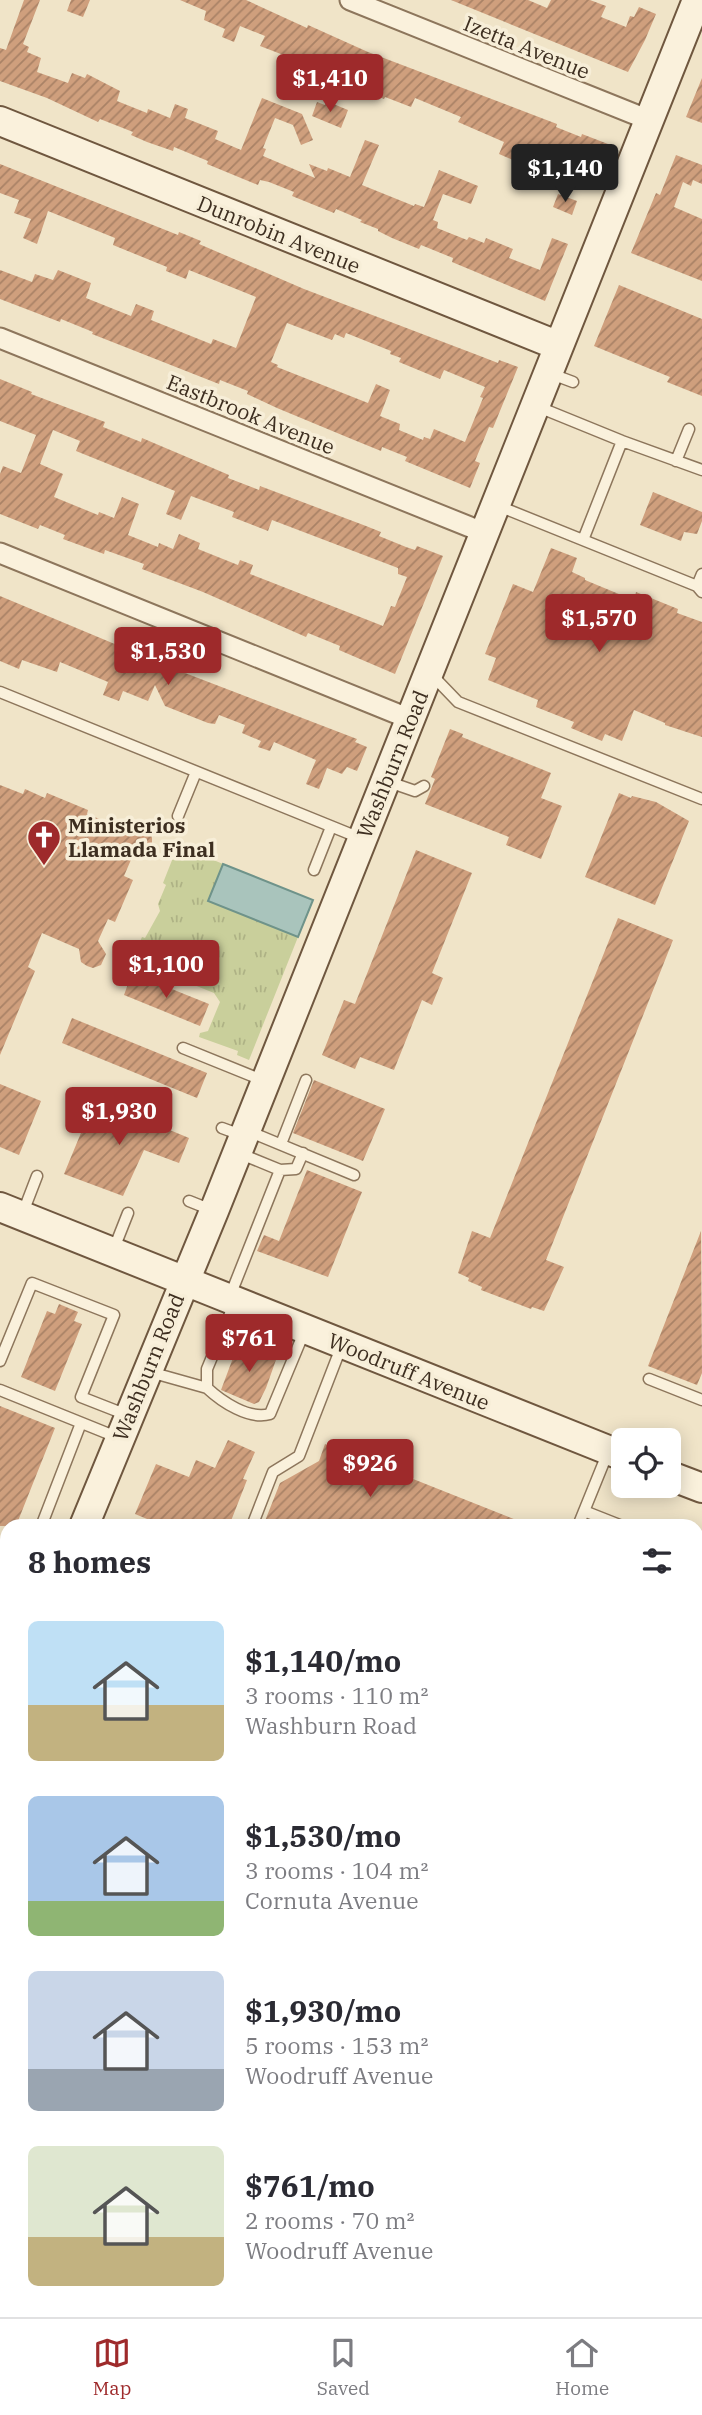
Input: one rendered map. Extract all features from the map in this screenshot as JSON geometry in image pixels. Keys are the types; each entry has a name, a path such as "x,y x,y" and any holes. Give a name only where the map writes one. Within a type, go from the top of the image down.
{"street":[{"name":"Izetta Avenue","path":"350,0 649,120"},
{"name":"Washburn Road","path":"87,1519 184,1281 202,1206 266,1081 535,405 561,377 559,346 697,0"},
{"name":"Dunrobin Avenue","path":"0,121 559,346"},
{"name":"Eastbrook Avenue","path":"0,338 485,533"},
{"path":"0,553 410,719"},
{"name":"Woodruff Avenue","path":"11,1211 611,1451"},
{"path":"681,1480 702,1488"}],"lane":[{"path":"535,405 702,470"},
{"path":"676,461 689,429"},
{"path":"583,540 622,441"},
{"path":"496,505 700,589 702,574"},
{"path":"429,672 457,702 702,799"},
{"path":"0,692 362,839"},
{"path":"178,816 196,772"},
{"path":"386,780 415,791 424,786"},
{"path":"314,870 331,827"},
{"path":"183,1048 266,1081"},
{"path":"281,1144 306,1080"},
{"path":"237,1136 281,1144 354,1175"},
{"path":"237,1136 280,1170 296,1169 303,1153"},
{"path":"207,1388 207,1368 280,1170"},
{"path":"11,1211 37,1175"},
{"path":"112,1252 128,1213"},
{"path":"0,1361 32,1283 114,1315 81,1397 124,1427"},
{"path":"146,1371 207,1388 220,1400 261,1417 270,1414 305,1329"},
{"path":"255,1519 273,1472 299,1456 343,1344"},
{"path":"649,1379 702,1400"},
{"path":"0,1390 81,1423 124,1427"},
{"path":"44,1519 81,1423"},
{"path":"581,1519 611,1462"},
{"path":"584,1511 604,1519"}],"green space":[{"path":"178,845 223,864 208,901 298,937 249,1060 237,1055 238,1051 199,1037 200,1033 208,1031 220,1002 214,993 132,960 142,937 145,938 160,911 158,904 166,885 163,883"}],"water":[{"path":"223,864 313,900 298,937 208,901"}],"building":[{"path":"24,0 40,0 23,44 29,47 27,52 41,58 37,72 68,83 72,73 85,78 87,74 120,91 117,101 147,113 148,109 170,118 175,104 188,109 185,118 218,131 215,139 241,150 262,98 302,114 313,140 301,145 293,125 275,118 263,148 266,149 263,156 315,178 309,164 350,177 365,140 379,145 362,185 414,206 424,207 439,170 478,186 471,204 443,194 433,220 438,222 437,228 467,240 469,237 484,243 486,238 513,249 509,258 540,270 552,238 568,244 545,301 452,262 453,258 421,245 419,249 392,238 360,222 362,220 336,209 334,213 292,196 294,192 260,180 258,185 174,147 173,151 147,142 131,135 133,132 100,119 98,122 47,98 0,81 0,48 6,50"},
{"path":"71,0 90,0 83,17 67,11"},
{"path":"180,0 246,0 307,28 308,25 368,52 557,124 556,127 581,137 582,134 608,144 595,174 545,156 543,161 517,151 513,160 499,154 504,142 458,122 461,117 415,98 411,107 385,97 384,99 357,88 365,79 318,61 315,68 304,64 301,73 283,66 286,56 260,46 265,36 240,26 234,42 222,37 225,29 204,20 206,11"},
{"path":"451,0 528,0 547,8 551,0 590,0 606,6 601,17 626,27 630,16 634,17 639,7 656,14 628,72"},
{"path":"702,78 702,123 686,117"},
{"path":"326,101 348,110 341,128 312,116 317,102 325,105"},
{"path":"676,155 702,165 702,184 693,180 691,186 683,182 674,207 702,219 702,281 631,253 656,193 660,195"},
{"path":"0,164 178,235 179,232 201,241 199,244 304,289 498,363 499,360 518,367 493,428 489,427 475,461 480,463 470,488 405,461 407,457 382,447 381,451 277,408 247,394 248,391 220,380 219,384 61,319 60,322 0,299 0,270 32,282 35,274 53,280 58,270 91,283 86,298 131,316 136,304 154,311 151,320 211,344 213,339 236,348 256,297 189,270 186,279 166,271 167,267 113,245 115,238 48,211 37,244 23,238 31,219 14,213 19,200 0,193","holes":["287,323 332,340 335,334 344,338 346,333 391,351 390,354 401,358 399,362 440,379 444,370 485,387 465,442 434,429 430,439 424,437 423,440 399,430 400,424 380,416 390,390 376,384 368,403 277,367 278,365 271,362"]},
{"path":"558,194 577,201 572,215 553,207"},
{"path":"619,285 702,319 702,396 667,382 670,377 594,346"},
{"path":"0,379 32,392 31,394 105,422 103,427 141,442 142,438 229,475 228,478 259,490 260,486 366,526 381,532 379,536 406,547 415,550 417,546 443,556 395,674 339,650 340,646 308,633 306,637 203,592 142,569 144,564 105,550 104,554 63,539 65,535 40,525 38,529 0,514 0,474 3,466 21,473 36,435 0,421","holes":["53,430 80,441 76,451 175,491 166,514 181,520 191,496 234,512 232,517 268,531 272,520 398,568 398,574 407,577 395,607 391,606 383,626 250,574 253,565 240,560 238,565 198,549 200,543 179,534 173,549 159,543 158,547 128,535 139,504 122,497 114,518 99,512 98,515 54,497 63,474 40,464"]},
{"path":"653,492 702,512 697,534 684,532 681,541 640,525"},
{"path":"551,548 577,558 572,572 585,580 626,597 627,594 635,597 636,592 678,609 677,613 702,622 702,737 665,725 634,710 622,741 605,734 602,741 571,728 574,722 536,707 538,700 488,680 496,658 485,654 513,584 533,592"},
{"path":"0,596 172,668 357,739 355,742 367,747 357,771 347,767 342,774 327,768 319,789 306,784 316,760 274,742 270,751 258,747 261,741 242,733 245,725 219,715 215,724 208,723 165,706 155,685 148,701 123,691 119,701 103,695 108,682 60,662 57,672 22,660 19,669 0,661"},
{"path":"450,729 463,734 462,737 551,773 541,798 562,806 541,859 506,845 509,837 425,804 435,779 431,777"},
{"path":"0,785 23,794 25,789 45,798 47,793 88,810 87,814 107,822 105,827 124,835 135,828 143,828 151,834 152,844 147,851 133,855 124,876 133,880 115,922 108,919 98,941 106,954 101,965 93,968 87,966 81,962 79,949 42,933 28,967 35,971 0,1055"},
{"path":"619,793 656,802 689,821 655,905 585,877"},
{"path":"416,850 472,873 432,973 443,978 432,1005 422,1000 394,1070 360,1057 355,1069 322,1055 344,1000 355,1004"},
{"path":"618,918 673,940 546,1260 564,1267 544,1311 532,1307 531,1309 481,1290 482,1287 458,1273 472,1231 490,1238"},
{"path":"132,973 209,1004 200,1026 124,995"},
{"path":"72,1018 207,1073 197,1098 62,1043"},
{"path":"314,1080 385,1109 363,1161 293,1133"},
{"path":"0,1084 41,1101 19,1155 0,1147"},
{"path":"95,1099 189,1138 179,1163 144,1150 123,1196 64,1174"},
{"path":"307,1170 362,1192 328,1277 257,1251 264,1235 279,1241"},
{"path":"701,1231 702,1373 697,1385 648,1366"},
{"path":"59,1304 78,1312 74,1321 82,1324 55,1391 21,1377 47,1311 55,1314"},
{"path":"243,1343 277,1357 266,1388 259,1402 254,1404 221,1390 236,1350 240,1351"},
{"path":"0,1406 55,1428 19,1519 0,1519"},
{"path":"228,1440 255,1452 243,1479 247,1480 232,1519 147,1519 135,1514 156,1464 189,1477 196,1460 215,1468"},
{"path":"325,1444 514,1519 266,1519 280,1483 319,1461"}],"place":[{"name":"Ministerios Llamada Final","path":"44,867"}]}
